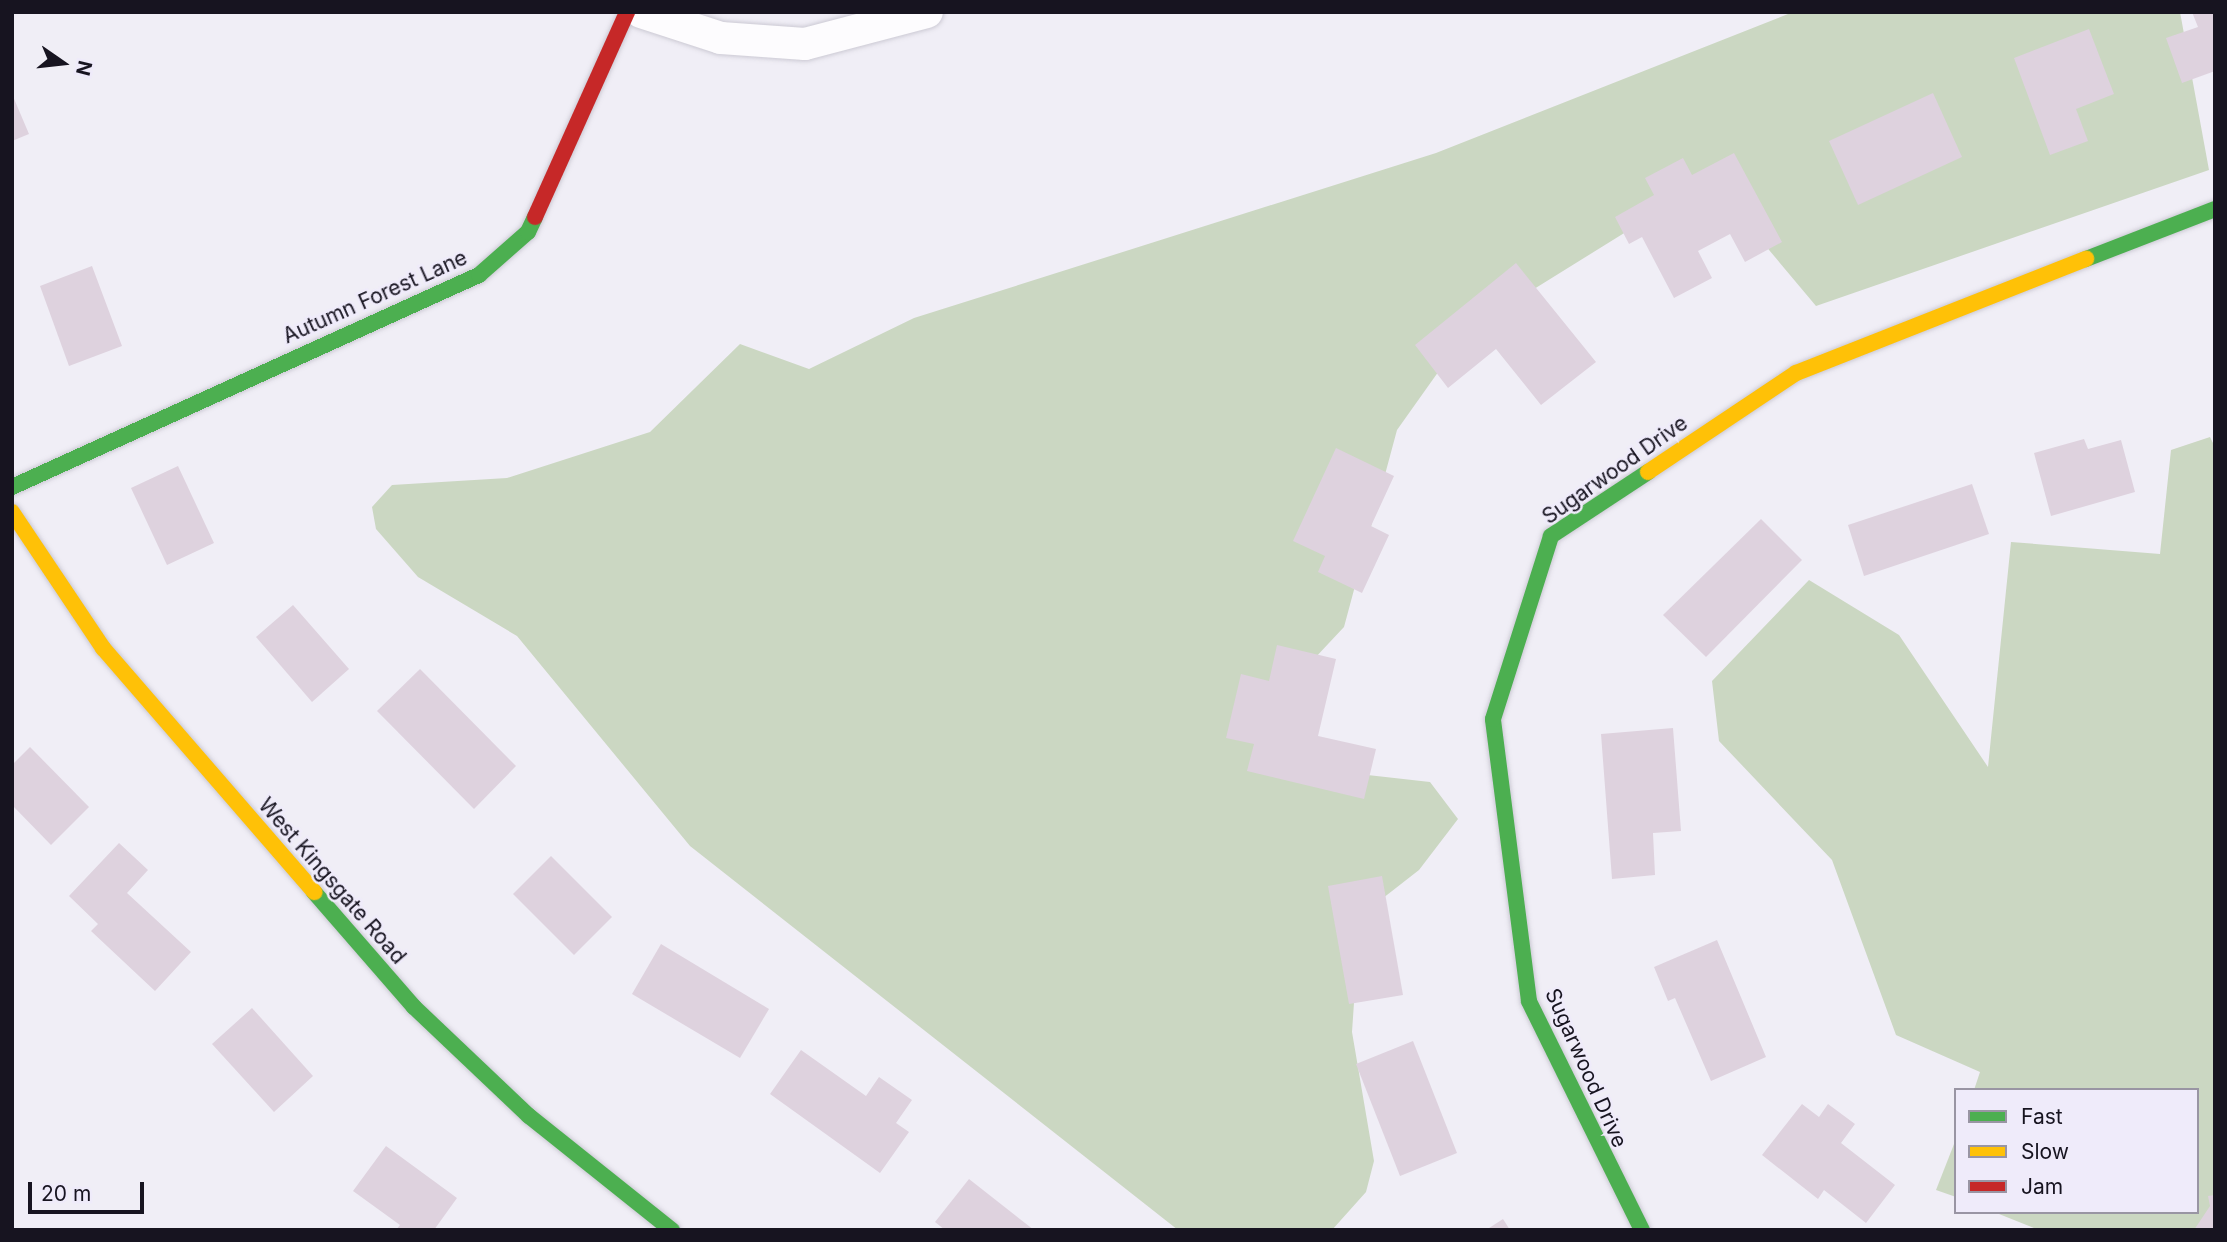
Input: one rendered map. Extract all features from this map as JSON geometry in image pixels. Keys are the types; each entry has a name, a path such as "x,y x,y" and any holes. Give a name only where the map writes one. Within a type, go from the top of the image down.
{"street":[{"name":"Autumn Forest Lane","path":"12,486 479,275 528,232 626,12"},
{"path":"641,12 721,38 805,44 927,12"},
{"name":"Sugarwood Drive","path":"1642,1230 1528,988 1493,719 1551,536 1796,373 2215,209"},
{"name":"West Kingsgate Road","path":"12,512 103,648 414,1007 529,1116 672,1230"}],"green space":[{"path":"1793,12 2180,12 2209,170 1816,306 1728,201 1679,199 1468,330 1397,430 1344,627 1283,692 1314,769 1430,782 1458,819 1419,870 1360,916 1352,1032 1374,1161 1366,1192 1332,1230 1178,1230 690,846 517,636 418,577 376,529 372,507 392,485 507,478 650,432 740,344 809,369 914,318 1436,153"},
{"path":"2210,437 2215,447 2215,1230 2039,1230 1999,1214 2199,1214 2199,1088 1975,1088 1980,1072 1896,1035 1832,860 1719,741 1712,681 1809,580 1899,635 1988,767 2011,542 2160,554 2171,450"},
{"path":"1954,1144 1954,1196 1936,1190"}],"building":[{"path":"2192,12 2215,12 2215,71 2182,83 2166,38 2198,27"},
{"path":"2089,29 2114,94 2076,109 2088,141 2050,155 2014,58"},
{"path":"1933,93 1962,157 1858,205 1829,141"},
{"path":"12,94 29,134 12,141"},
{"path":"1734,153 1782,242 1745,262 1730,234 1698,251 1712,278 1674,298 1642,237 1629,244 1615,217 1654,195 1645,178 1683,158 1692,175"},
{"path":"1516,263 1596,362 1541,405 1496,349 1448,388 1415,345"},
{"path":"92,266 122,346 69,366 40,286"},
{"path":"2084,439 2088,449 2121,440 2135,492 2051,516 2034,453"},
{"path":"1336,448 1394,476 1371,526 1389,535 1362,593 1318,572 1325,556 1293,541"},
{"path":"178,466 214,543 167,565 131,488"},
{"path":"1972,484 1989,534 1864,576 1848,525"},
{"path":"1761,519 1802,560 1706,657 1663,615"},
{"path":"293,605 349,669 312,702 256,637"},
{"path":"1277,645 1336,659 1318,736 1376,749 1364,799 1247,771 1254,744 1226,738 1241,674 1269,681"},
{"path":"420,669 516,766 474,809 377,711"},
{"path":"1673,728 1681,831 1653,833 1655,875 1612,879 1601,734"},
{"path":"30,747 89,807 51,845 12,805 12,765"},
{"path":"119,843 148,870 127,893 191,952 155,991 91,931 98,924 69,896"},
{"path":"551,856 612,917 574,955 513,894"},
{"path":"1382,876 1403,995 1349,1004 1328,886"},
{"path":"1717,940 1766,1057 1711,1081 1675,998 1668,1001 1654,967"},
{"path":"661,944 769,1009 740,1058 632,994"},
{"path":"252,1008 313,1076 274,1112 212,1044"},
{"path":"1413,1041 1457,1153 1400,1176 1356,1064"},
{"path":"801,1050 866,1096 879,1077 912,1100 896,1123 909,1132 880,1173 770,1094"},
{"path":"1802,1104 1819,1117 1828,1104 1855,1124 1841,1143 1895,1185 1866,1223 1824,1190 1818,1199 1762,1155"},
{"path":"386,1146 457,1198 434,1230 396,1230 400,1225 353,1191"},
{"path":"969,1179 1034,1230 945,1230 935,1222"},
{"path":"2215,1195 2215,1230 2194,1230 2210,1206 2208,1196"},
{"path":"1503,1219 1510,1230 1486,1230"}],"traffic: fast":[{"path":"2086,259 2215,209"},
{"path":"12,487 479,275 528,232 535,217"},
{"path":"1642,1230 1529,1001 1493,719 1551,536 1648,472"},
{"path":"314,892 414,1007 529,1116 672,1230"}],"traffic: slow":[{"path":"1648,472 1796,373 2086,259"},
{"path":"12,512 103,648 314,892"}],"traffic: jam":[{"path":"535,217 627,12"}]}
